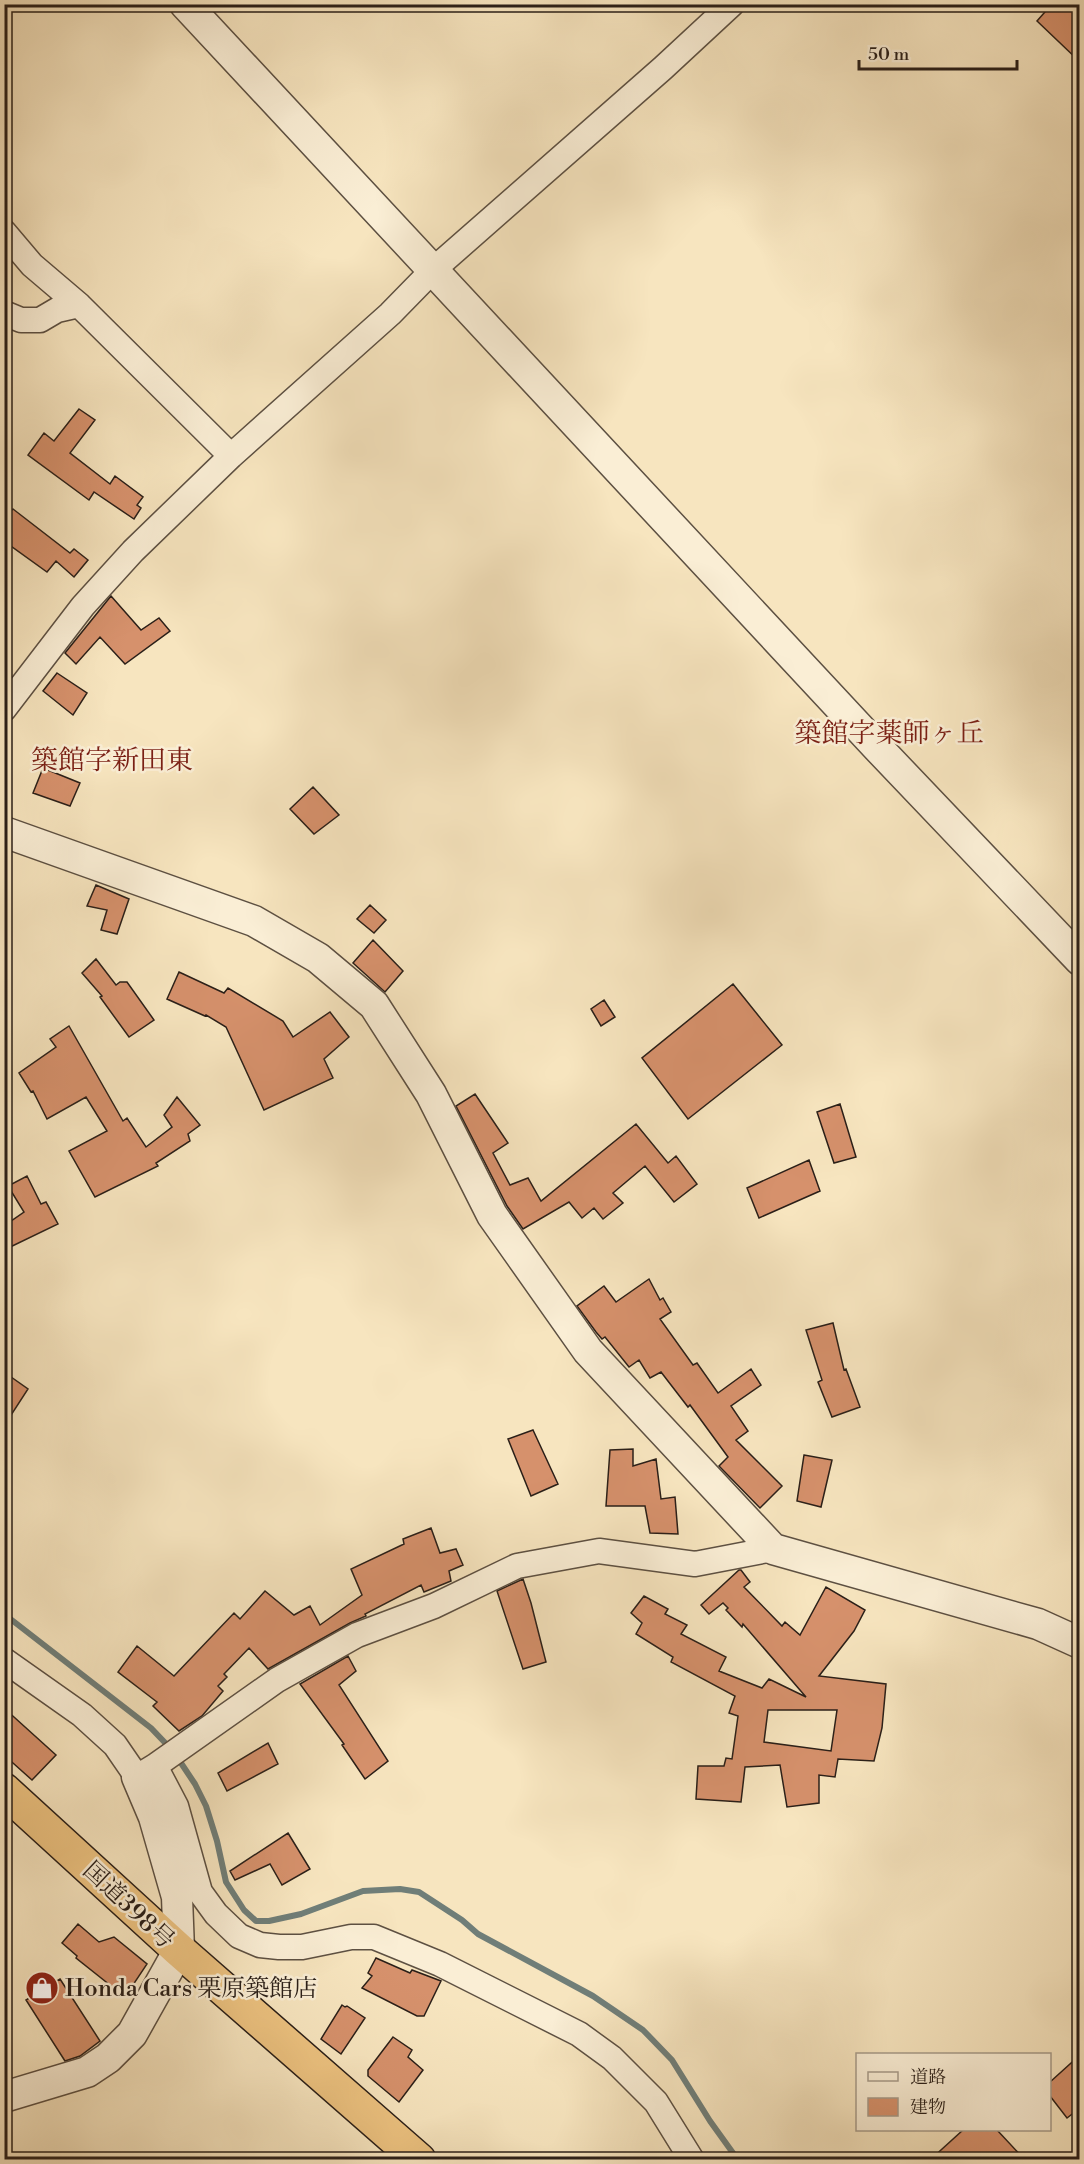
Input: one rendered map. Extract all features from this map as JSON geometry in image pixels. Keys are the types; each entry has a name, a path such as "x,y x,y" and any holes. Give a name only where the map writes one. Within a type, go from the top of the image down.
{"highway":[{"name":"国道398号","path":"4,1790 179,1950 419,2160"}],"street":[{"path":"185,4 878,748 1080,960"},
{"path":"4,709 90,598 133,551 231,456 390,314 434,270 732,4"},
{"path":"4,232 32,265 79,305 231,456"},
{"path":"4,313 21,320 40,320 57,310 79,305"},
{"path":"4,832 254,921 318,958 374,1005 431,1094 492,1215 588,1351 773,1549"},
{"path":"151,1768 277,1680 357,1635 434,1606 518,1566 599,1551 695,1564 773,1549 1038,1624 1080,1643"},
{"path":"4,1660 82,1715 115,1745 151,1768 176,1806 200,1892 216,1914 239,1936 260,1945 279,1947 302,1947 351,1937 374,1937 440,1964 579,2034 612,2058 656,2102 692,2160"},
{"path":"4,2097 87,2072 108,2058 132,2034 179,1950 177,1897 154,1817 151,1768"}],"building":[{"path":"1052,4 1080,4 1080,62 1037,21"},
{"path":"79,409 95,420 70,453 110,484 115,476 143,497 137,505 141,508 134,519 94,492 89,500 28,455 44,433 54,441"},
{"path":"13,509 70,553 74,549 88,560 74,577 56,561 47,572 4,541 4,518"},
{"path":"111,596 141,630 159,618 170,631 125,664 100,637 76,664 65,653"},
{"path":"57,673 87,693 73,715 43,691"},
{"path":"43,768 80,783 70,806 33,793"},
{"path":"313,787 339,815 314,834 290,809"},
{"path":"96,885 129,899 117,934 101,930 107,910 87,906"},
{"path":"370,905 386,920 374,933 357,919"},
{"path":"373,940 403,971 385,992 353,963"},
{"path":"96,959 116,985 120,982 127,982 154,1020 129,1037 100,997 102,996 82,973"},
{"path":"179,972 224,993 228,988 283,1021 293,1037 330,1012 349,1037 324,1059 333,1078 264,1110 226,1027 206,1015 167,999"},
{"path":"733,984 782,1045 688,1119 642,1058"},
{"path":"604,1000 615,1017 601,1026 591,1009"},
{"path":"69,1026 123,1121 127,1118 146,1147 172,1127 164,1115 177,1097 200,1125 188,1134 190,1141 156,1163 158,1166 95,1197 69,1151 107,1131 86,1097 47,1119 33,1091 31,1092 19,1073 56,1047 50,1039"},
{"path":"475,1094 508,1143 493,1153 510,1185 528,1178 541,1201 636,1124 668,1163 676,1156 697,1184 674,1202 645,1166 613,1193 623,1203 603,1219 594,1208 582,1218 569,1202 523,1229 507,1206 456,1106"},
{"path":"840,1104 856,1157 834,1163 817,1112"},
{"path":"809,1160 820,1191 759,1218 747,1188"},
{"path":"27,1176 41,1204 46,1202 58,1224 4,1250 4,1226 24,1212 8,1186"},
{"path":"649,1279 660,1300 663,1298 671,1312 660,1319 693,1365 697,1363 718,1393 751,1369 761,1385 731,1406 748,1431 736,1440 782,1486 760,1508 719,1466 728,1457 690,1405 688,1407 661,1372 650,1378 639,1360 629,1367 605,1337 602,1339 596,1332 577,1306 604,1286 616,1302"},
{"path":"833,1323 844,1370 846,1369 860,1407 832,1417 818,1382 822,1380 806,1330"},
{"path":"4,1372 28,1389 4,1426"},
{"path":"533,1430 558,1484 531,1496 508,1439"},
{"path":"633,1449 633,1466 656,1459 661,1499 675,1497 678,1534 650,1533 645,1506 606,1506 610,1450"},
{"path":"804,1455 832,1460 821,1507 797,1501"},
{"path":"431,1528 440,1553 456,1549 463,1565 449,1571 451,1581 424,1592 421,1585 268,1669 249,1648 224,1674 227,1677 218,1686 223,1691 202,1716 179,1731 153,1706 157,1702 118,1672 137,1646 174,1676 234,1613 240,1619 265,1591 294,1615 310,1606 320,1625 362,1595 351,1569 404,1544 403,1539"},
{"path":"741,1570 750,1582 744,1587 782,1626 785,1622 800,1635 826,1587 865,1610 854,1631 819,1676 886,1684 882,1728 874,1761 838,1759 835,1777 819,1775 819,1803 787,1807 780,1765 745,1767 741,1802 696,1799 698,1766 724,1766 726,1758 732,1759 738,1716 729,1713 735,1696 671,1662 673,1657 636,1634 642,1623 631,1613 644,1596 668,1609 665,1614 687,1625 681,1634 726,1657 719,1671 762,1688 769,1679 806,1697 743,1624 742,1627 726,1610 728,1608 723,1603 709,1614 701,1605","holes":["768,1710 837,1710 831,1751 764,1742"]},
{"path":"523,1579 546,1662 523,1669 497,1591"},
{"path":"348,1656 356,1671 339,1685 388,1761 365,1779 342,1745 344,1744 300,1684"},
{"path":"4,1708 56,1755 32,1780 4,1755"},
{"path":"268,1743 278,1764 227,1791 218,1773"},
{"path":"288,1833 310,1869 282,1885 270,1864 235,1880 230,1871"},
{"path":"78,1924 99,1942 114,1937 147,1964 125,1997 76,1958 77,1956 62,1943"},
{"path":"376,1958 410,1973 412,1970 441,1981 424,2016 417,2016 362,1988 372,1976 368,1973"},
{"path":"60,1979 100,2041 80,2056 65,2061 26,2000"},
{"path":"342,2005 365,2018 341,2054 321,2039"},
{"path":"393,2037 412,2050 408,2057 423,2070 399,2102 368,2076 368,2070"},
{"path":"1080,2055 1080,2108 1067,2118 1051,2097 1051,2081"},
{"path":"962,2131 998,2131 1025,2160 930,2160"}],"waterway":[{"path":"4,1614 151,1728 171,1749"},
{"path":"177,1757 206,1806 226,1882 244,1910 256,1921 269,1921 301,1914 363,1891 400,1889 419,1892 462,1920 478,1934 593,1996 643,2030 672,2060 710,2121 738,2160"}],"place":[{"name":"Honda Cars 栗原築館店","path":"42,1988"}],"district":[{"name":"築館字薬師ヶ丘","path":"889,733"},
{"name":"築館字新田東","path":"112,760"}]}
